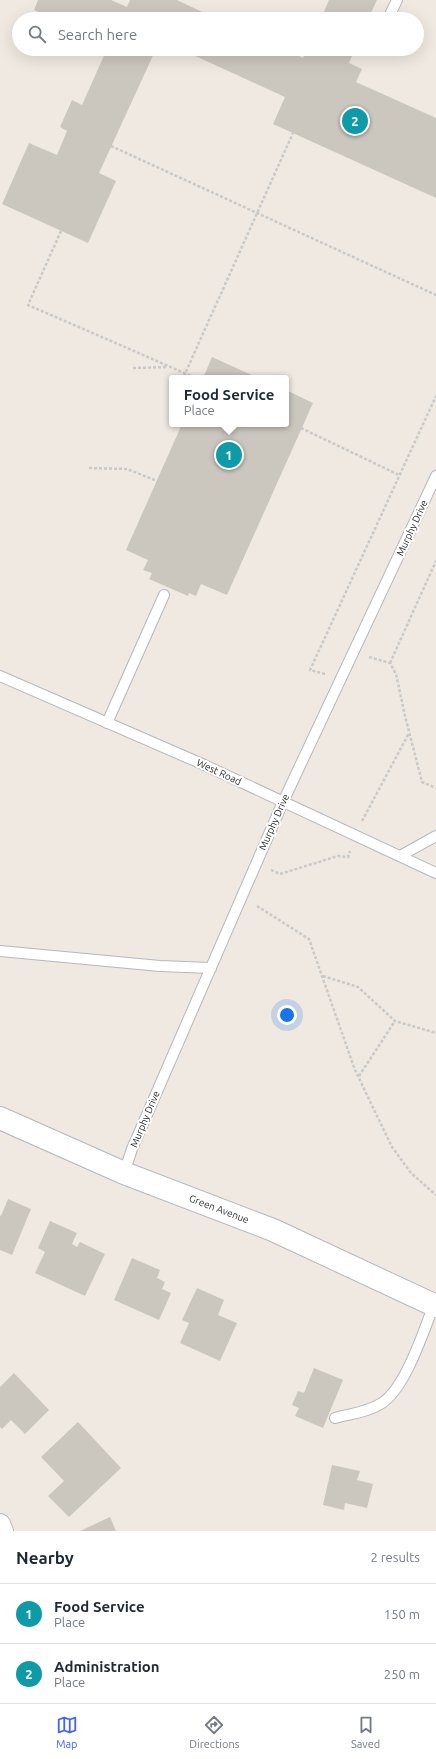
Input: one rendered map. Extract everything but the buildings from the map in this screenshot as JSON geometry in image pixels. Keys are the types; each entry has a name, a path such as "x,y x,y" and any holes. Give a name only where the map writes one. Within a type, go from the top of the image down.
{"street":[{"name":"Green Avenue","path":"0,1118 124,1173 273,1230 435,1306"},
{"path":"0,1524 3,1531"}],"lane":[{"path":"391,12 397,0"},
{"name":"Murphy Drive","path":"124,1173 132,1149 283,802 436,476"},
{"path":"107,723 164,595"},
{"name":"West Road","path":"0,676 200,763 436,873"},
{"path":"400,856 436,836"},
{"path":"0,951 160,966 211,968"},
{"path":"335,1418 364,1411 382,1403 394,1392 404,1376 435,1306"}],"path":[{"path":"184,375 293,133"},
{"path":"112,146 436,295"},
{"path":"61,231 28,305 189,375"},
{"path":"134,368 171,367"},
{"path":"341,678 310,670 436,396"},
{"path":"301,428 400,475"},
{"path":"89,468 127,469 156,481"},
{"path":"390,663 436,560"},
{"path":"353,653 390,663 396,674 422,782 436,788"},
{"path":"242,897 309,939 358,1076 392,1147 411,1173 436,1195"},
{"path":"322,976 358,986 395,1021 436,1033"},
{"path":"358,1076 395,1021"}],"place":[{"name":"Administration","path":"355,121"},
{"name":"Food Service","path":"229,455"}]}
